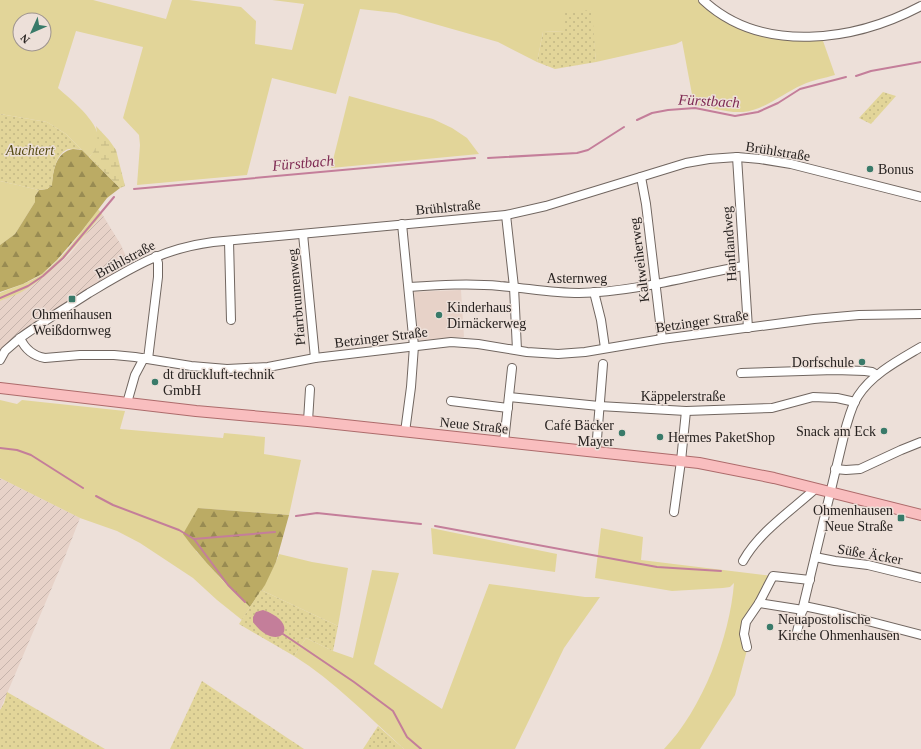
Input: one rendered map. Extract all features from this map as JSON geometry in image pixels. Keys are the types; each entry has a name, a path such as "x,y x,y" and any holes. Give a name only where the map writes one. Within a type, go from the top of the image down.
{"main road":[{"name":"Neue Straße","path":"0,388 196,411 308,421 682,460 726,467 921,515"}],"street":[{"path":"703,0 721,15 742,26 766,33 789,36 822,36 850,32 907,14 921,6"},
{"name":"Brühlstraße","path":"0,360 5,351 20,338 125,272 156,256 190,245 506,215 546,206 699,160 737,157 791,164 921,197"},
{"name":"Hanflandweg","path":"737,157 748,328"},
{"name":"Kaltweiherweg","path":"641,177 662,339"},
{"path":"506,215 514,287 517,350"},
{"path":"402,224 414,346 411,387 405,432"},
{"name":"Pfarrbrunnenweg","path":"303,234 315,358"},
{"path":"229,241 231,320"},
{"path":"128,403 135,375 146,359 158,278 158,263 156,256"},
{"name":"Asternweg","path":"409,287 485,285 557,292 594,292 630,289 743,266"},
{"path":"594,292 601,320 605,348"},
{"name":"Betzinger Straße","path":"20,338 27,349 38,357 45,358 103,354 191,366 227,369 268,367 315,358 457,342 539,353 558,354 585,352 662,339 814,319 859,315 921,314"},
{"path":"796,636 835,469 846,427 855,402 869,383 877,376 921,347"},
{"path":"596,451 603,364"},
{"path":"504,442 512,368"},
{"path":"740,373 835,370 872,372 877,376"},
{"path":"308,421 310,390"},
{"name":"Käppelerstraße","path":"509,397 599,406 686,412 772,408 814,397 837,398 855,402"},
{"path":"451,401 508,408"},
{"path":"674,512 682,460 686,412"},
{"path":"835,469 860,469 921,442"},
{"path":"744,561 751,549 761,537 816,489"},
{"name":"Süße Äcker","path":"815,557 868,565 921,578"},
{"path":"747,648 744,634 746,622 759,603 773,576 810,580"},
{"path":"759,603 837,613 920,635"}],"shaded area":[{"path":"102,214 121,245 131,268 81,298 0,357 0,301 27,289 49,272 70,254"},
{"name":"Kinderhaus Dirnäckerweg","path":"461,290 464,337 419,340 414,292"},
{"path":"0,478 80,518 0,710"},
{"path":"263,610 275,616 282,623 284,629 283,634 278,637 271,636 262,632 253,622 253,617 256,612"}],"green space":[{"path":"0,0 93,0 166,19 172,0 189,0 241,7 256,21 255,44 292,50 304,4 272,0 699,0 725,21 756,34 784,39 822,38 835,75 806,83 774,101 751,111 731,112 694,105 682,41 676,44 596,62 591,10 565,31 543,32 537,62 498,42 396,13 360,9 336,94 272,78 247,175 137,185 140,145 139,135 123,118 143,47 76,31 58,88 85,113 96,128 98,144 89,157 66,134 47,122 0,114"},
{"path":"592,10 596,62 555,69 537,62 543,32 565,31 565,12"},
{"path":"883,92 896,96 871,124 859,118"},
{"path":"349,96 433,119 452,128 467,138 479,154 331,168"},
{"name":"Auchtert","path":"0,114 47,122 66,134 82,150 66,150 59,156 55,166 52,185 47,189 39,190 0,181"},
{"path":"96,126 116,150 125,186 120,188 89,157 95,150 97,143"},
{"path":"73,149 82,150 120,188 107,198 81,232 57,260 42,274 23,284 0,292 0,245 15,234 35,202 35,196 39,190 47,189 52,185 53,173 56,162 59,158 67,151"},
{"path":"0,181 39,190 35,196 35,202 15,234 0,245"},
{"path":"98,209 102,214 59,263 25,290 0,301 0,293 32,280 42,274 58,260 73,243"},
{"path":"0,400 17,404 22,400 125,411 120,429 223,438 224,433 265,437 264,454 301,460 289,515 198,508 196,551 222,580 250,607 242,620 193,578 140,543 117,531 80,518 0,478"},
{"path":"198,508 289,515 276,562 265,585 250,607 215,572 183,534"},
{"path":"431,528 557,554 555,572 433,554"},
{"path":"601,528 643,537 641,560 773,576 746,622 747,650 735,695 700,749 664,749 678,733 690,714 702,694 712,672 727,626 734,583 730,587 723,588 672,591 595,578"},
{"path":"279,554 312,562 348,568 338,626 261,590"},
{"path":"372,570 399,573 374,664 442,709 489,584 585,597 600,597 564,648 515,749 404,749 337,688 294,656 306,638 333,651 353,658"},
{"path":"261,590 338,626 333,651 306,638 294,656 239,624"},
{"path":"202,681 304,749 170,749"},
{"path":"7,692 105,749 0,749 0,710"},
{"path":"378,726 404,749 363,749"}],"waterway":[{"name":"Fürstbach","path":"856,76 871,71 921,62"},
{"name":"Fürstbach","path":"637,120 652,113 695,108 735,116 758,112 778,103 800,89 846,77"},
{"name":"Fürstbach","path":"488,158 577,153 588,150 624,127"},
{"name":"Fürstbach","path":"134,189 475,158"},
{"name":"Fürstbach","path":"0,298 28,286 43,276 63,258 114,197"},
{"path":"0,448 17,450 31,455 83,488"},
{"path":"96,496 113,505 179,530 194,539 228,585 245,602"},
{"path":"296,516 317,513 421,524"},
{"path":"435,526 657,567 721,571"},
{"path":"194,539 275,532"},
{"path":"283,634 354,682 393,711 407,737 421,749"}],"place":[{"name":"Bonus","path":"870,169"},
{"name":"Ohmenhausen Weißdornweg","path":"72,299"},
{"name":"Kinderhaus Dirnäckerweg","path":"439,315"},
{"name":"Dorfschule","path":"862,362"},
{"name":"dt druckluft-technik GmbH","path":"155,382"},
{"name":"Snack am Eck","path":"884,431"},
{"name":"Café Bäcker Mayer","path":"622,433"},
{"name":"Hermes PaketShop","path":"660,437"},
{"name":"Ohmenhausen Neue Straße","path":"901,518"},
{"name":"Neuapostolische Kirche Ohmenhausen","path":"770,627"}]}
